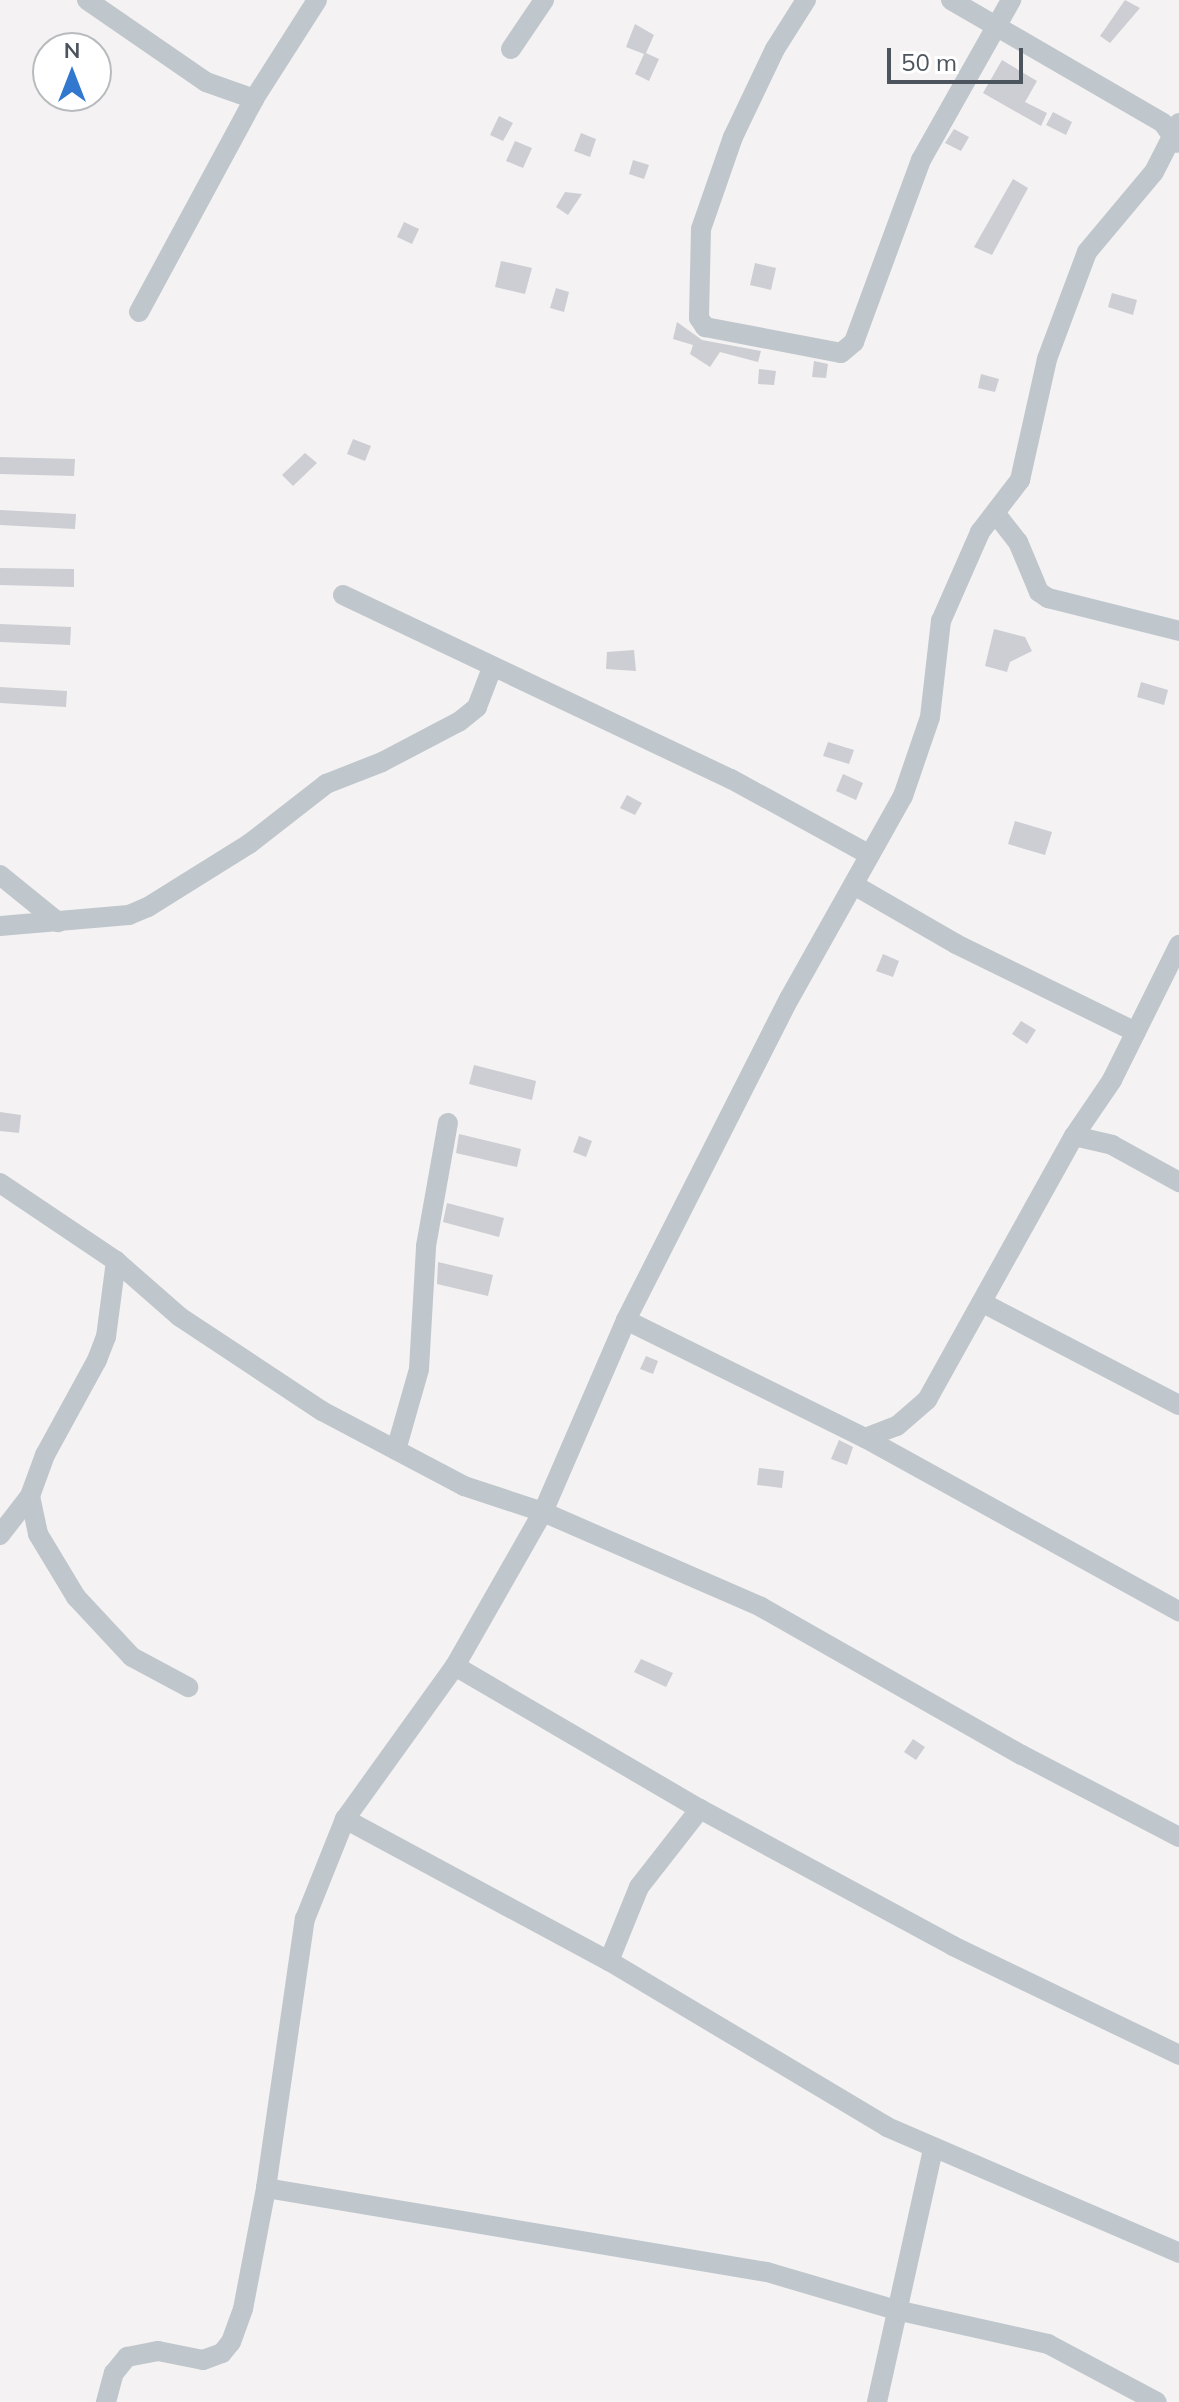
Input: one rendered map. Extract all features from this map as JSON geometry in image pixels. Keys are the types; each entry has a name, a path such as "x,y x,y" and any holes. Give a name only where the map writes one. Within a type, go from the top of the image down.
{"street":[{"path":"139,312 254,99 317,0"},
{"path":"511,49 544,0"},
{"path":"806,0 775,49 733,137 701,229 699,318 705,327 841,353 854,342 921,160 1011,0"},
{"path":"106,2402 114,2373 127,2357 158,2351 203,2360 222,2353 231,2342 243,2309 266,2188 305,1919 345,1819 455,1666 543,1512 626,1320 789,999 903,796 930,717 937,645 951,593 980,532 1020,480 1047,359 1087,252 1154,172 1176,136 1163,123 951,0"},
{"path":"94,1 196,77 254,99"},
{"path":"996,514 1018,542 1039,592 1048,598 1179,631"},
{"path":"343,595 731,779 870,855"},
{"path":"0,926 129,915 148,907 249,844 326,784 382,762 460,721 477,707 492,668"},
{"path":"0,875 58,922"},
{"path":"854,885 956,944 1136,1032"},
{"path":"865,1438 897,1426 927,1400 1074,1136 1100,1102 1136,1032 1172,979 1179,945"},
{"path":"396,1450 420,1359 426,1246 448,1123"},
{"path":"1074,1136 1112,1145 1179,1182"},
{"path":"0,1183 116,1261 180,1317 322,1411 464,1486 543,1512 761,1607 1022,1755 1179,1837"},
{"path":"0,1535 30,1496 106,1337 116,1261"},
{"path":"983,1303 1179,1405"},
{"path":"626,1320 865,1438 1179,1611"},
{"path":"30,1496 38,1534 76,1597 132,1657 188,1687"},
{"path":"455,1666 700,1809 953,1946 1179,2055"},
{"path":"609,1961 639,1887 700,1809"},
{"path":"345,1819 609,1961 933,2150 1179,2253"},
{"path":"877,2402 933,2150"},
{"path":"266,2188 754,2269 896,2310 1060,2348 1157,2402"}],"building":[{"path":"1125,0 1140,8 1110,43 1100,36"},
{"path":"635,24 654,35 646,53 659,59 649,81 635,74 644,54 626,47"},
{"path":"1002,60 1037,81 1025,102 1047,113 1041,126 983,93"},
{"path":"1053,112 1072,122 1066,135 1046,125"},
{"path":"499,116 513,123 503,141 490,135"},
{"path":"954,129 969,137 961,151 945,143"},
{"path":"581,133 596,139 590,157 574,151"},
{"path":"515,141 532,148 523,168 506,161"},
{"path":"633,160 649,165 644,179 629,174"},
{"path":"1013,179 1028,188 992,255 974,247"},
{"path":"565,192 582,194 568,215 556,207"},
{"path":"404,222 419,229 412,244 397,237"},
{"path":"501,261 532,268 525,294 495,287"},
{"path":"755,263 776,268 771,290 750,285"},
{"path":"556,288 569,292 564,312 550,308"},
{"path":"1112,293 1137,300 1133,315 1108,307"},
{"path":"677,322 702,340 761,351 758,362 720,352 710,367 690,354 693,345 673,339"},
{"path":"814,361 828,364 826,378 812,377"},
{"path":"759,369 776,371 774,385 758,384"},
{"path":"981,374 999,379 995,392 978,388"},
{"path":"353,439 371,446 365,461 347,454"},
{"path":"305,453 317,463 293,486 282,475"},
{"path":"0,457 75,459 74,476 0,474"},
{"path":"0,510 76,514 75,529 0,525"},
{"path":"0,568 74,569 74,587 0,585"},
{"path":"0,624 71,627 70,645 0,642"},
{"path":"994,629 1025,637 1032,651 1010,662 1007,672 985,666"},
{"path":"634,650 636,671 606,669 607,652"},
{"path":"1141,682 1168,690 1164,705 1137,697"},
{"path":"0,687 67,691 66,707 0,703"},
{"path":"828,742 854,750 849,764 823,756"},
{"path":"843,774 863,783 856,800 836,791"},
{"path":"627,795 642,803 635,815 620,808"},
{"path":"1015,821 1052,832 1045,855 1008,844"},
{"path":"883,954 899,961 893,977 876,971"},
{"path":"1021,1021 1036,1030 1027,1044 1012,1034"},
{"path":"474,1065 536,1081 532,1100 469,1084"},
{"path":"0,1112 21,1115 19,1133 0,1131"},
{"path":"459,1134 521,1149 517,1167 456,1153"},
{"path":"579,1136 592,1141 586,1157 573,1152"},
{"path":"447,1203 504,1218 499,1237 443,1222"},
{"path":"438,1262 493,1275 488,1296 437,1284"},
{"path":"646,1356 658,1361 653,1374 640,1369"},
{"path":"839,1440 853,1447 847,1465 831,1459"},
{"path":"759,1468 784,1471 782,1488 757,1485"},
{"path":"641,1659 673,1673 666,1687 634,1672"},
{"path":"913,1739 925,1747 916,1760 904,1752"}]}
